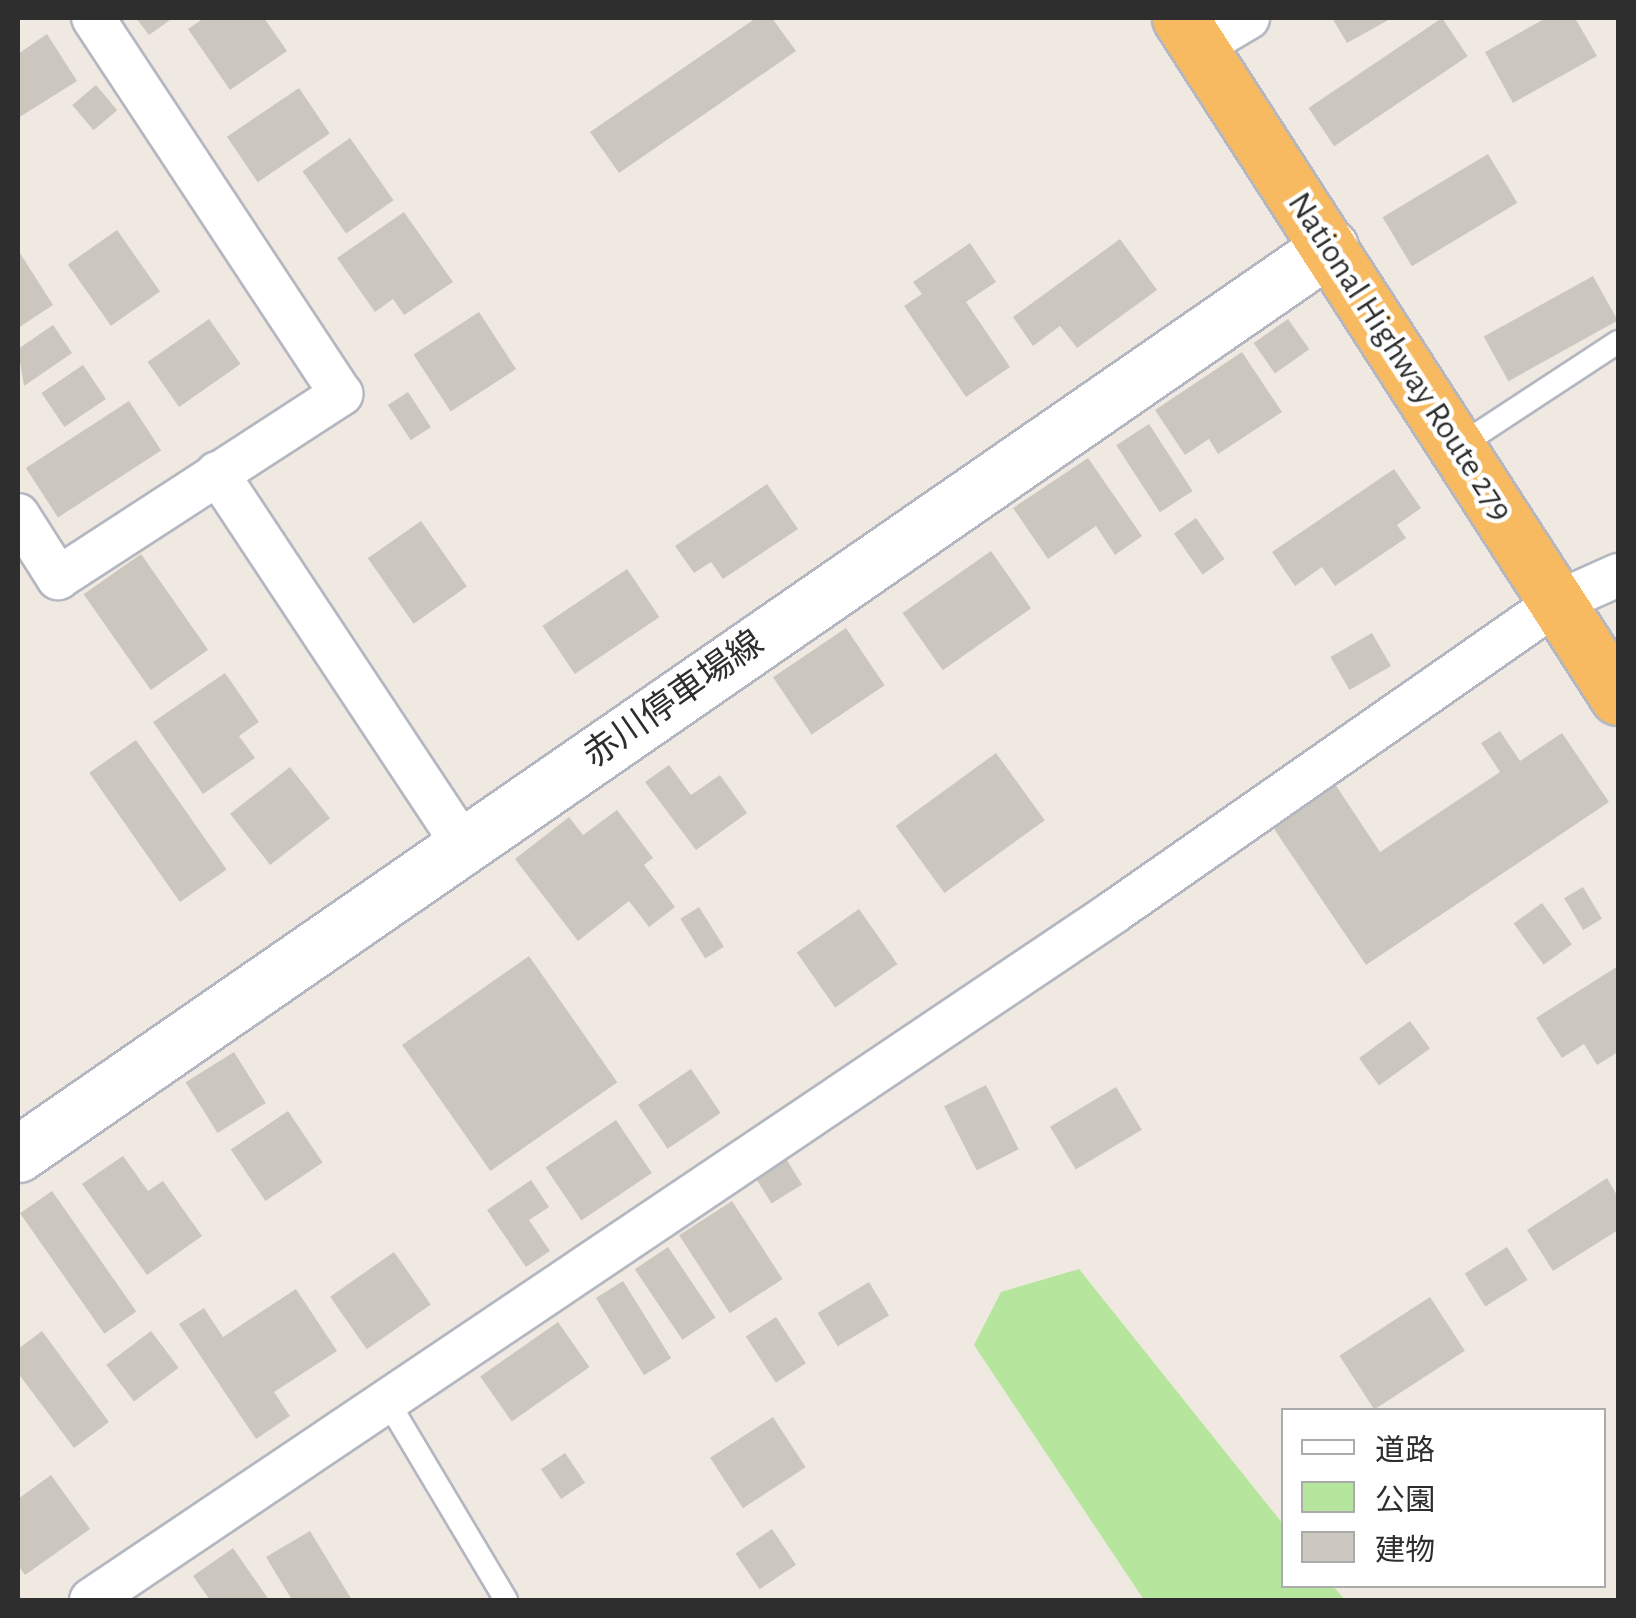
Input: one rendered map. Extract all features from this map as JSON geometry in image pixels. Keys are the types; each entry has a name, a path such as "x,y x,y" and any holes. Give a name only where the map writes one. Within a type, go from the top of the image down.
{"highway":[{"name":"National Highway Route 279","path":"1189,32 1618,697"}],"main road":[{"name":"赤川停車場線","path":"18,1154 1330,246"}],"street":[{"path":"18,515 58,578 341,394 94,18"},
{"path":"1189,32 1248,18"},
{"path":"217,474 464,846"},
{"path":"91,1600 385,1397 1115,911 1558,602 1618,575"}],"lane":[{"path":"1458,446 1618,342"},
{"path":"385,1397 506,1600"}],"green space":[{"path":"1079,1269 1281,1522 1281,1588 1335,1588 1345,1600 1144,1600 974,1345 1001,1292"}],"building":[{"path":"136,18 173,18 149,35"},
{"path":"204,18 264,18 287,51 230,90 188,29"},
{"path":"756,18 772,18 796,51 619,173 590,132"},
{"path":"1332,18 1392,18 1347,43"},
{"path":"1442,18 1468,56 1334,146 1309,108"},
{"path":"1546,18 1575,18 1597,56 1513,103 1485,52"},
{"path":"47,34 77,81 18,118 18,54"},
{"path":"96,85 117,110 93,130 72,105"},
{"path":"299,88 330,134 258,182 227,137"},
{"path":"350,138 394,200 346,234 302,171"},
{"path":"1488,154 1517,203 1412,266 1383,217"},
{"path":"404,212 453,282 404,315 393,299 375,312 337,258"},
{"path":"117,230 160,291 111,326 68,264"},
{"path":"1120,239 1157,290 1077,348 1060,326 1033,346 1013,317"},
{"path":"970,243 996,282 966,302 1010,367 966,397 904,306 922,294 913,282"},
{"path":"18,250 53,305 18,328"},
{"path":"1593,276 1618,321 1508,381 1484,337"},
{"path":"479,312 516,369 451,412 414,354"},
{"path":"209,319 241,364 179,407 148,362"},
{"path":"1288,319 1309,349 1275,373 1254,343"},
{"path":"53,325 72,353 24,386 18,349"},
{"path":"1242,352 1282,412 1218,454 1209,439 1185,455 1155,410"},
{"path":"83,365 106,399 64,427 42,393"},
{"path":"408,392 431,427 411,440 388,405"},
{"path":"129,401 161,450 58,517 26,468"},
{"path":"1149,424 1193,491 1160,512 1116,445"},
{"path":"1088,458 1142,536 1115,555 1096,526 1048,559 1013,508"},
{"path":"1394,469 1421,508 1397,525 1406,538 1335,586 1322,567 1295,586 1272,552"},
{"path":"767,484 798,529 723,579 711,562 694,573 675,546"},
{"path":"1196,518 1225,559 1203,574 1174,533"},
{"path":"421,521 467,587 414,624 368,558"},
{"path":"991,551 1031,608 943,670 903,613"},
{"path":"141,554 208,650 151,690 84,594"},
{"path":"627,569 659,617 575,674 542,626"},
{"path":"846,628 885,685 812,734 773,677"},
{"path":"1372,633 1391,666 1349,690 1330,657"},
{"path":"225,673 259,722 239,736 255,758 203,794 153,722"},
{"path":"1500,731 1520,761 1562,733 1609,802 1366,965 1270,823 1333,781 1380,852 1500,772 1481,743"},
{"path":"136,740 227,869 180,902 89,773"},
{"path":"996,753 1045,820 944,893 896,826"},
{"path":"669,765 691,795 720,775 747,813 696,850 645,782"},
{"path":"290,767 330,818 270,865 230,814"},
{"path":"617,810 653,858 644,865 675,907 649,927 629,901 578,941 515,859 569,817 583,835"},
{"path":"1583,887 1602,919 1583,930 1564,898"},
{"path":"1542,903 1572,944 1544,965 1514,924"},
{"path":"699,907 724,947 705,959 680,919"},
{"path":"859,909 897,964 835,1007 797,953"},
{"path":"529,956 617,1082 490,1171 402,1045"},
{"path":"1618,966 1618,1052 1597,1065 1584,1044 1562,1058 1536,1018"},
{"path":"1410,1021 1430,1049 1379,1086 1359,1058"},
{"path":"234,1052 266,1103 217,1133 186,1082"},
{"path":"691,1069 721,1113 668,1149 638,1105"},
{"path":"986,1085 1019,1149 977,1170 944,1106"},
{"path":"1116,1087 1142,1130 1076,1170 1050,1127"},
{"path":"288,1111 323,1162 265,1201 231,1150"},
{"path":"616,1120 652,1173 581,1221 546,1168"},
{"path":"783,1154 802,1185 772,1204 752,1173"},
{"path":"123,1156 148,1191 163,1181 202,1236 147,1275 82,1184"},
{"path":"1607,1178 1618,1197 1618,1230 1553,1271 1527,1230"},
{"path":"531,1180 549,1207 529,1220 550,1251 526,1267 487,1210"},
{"path":"52,1191 136,1311 104,1334 20,1213"},
{"path":"732,1201 783,1279 730,1313 679,1235"},
{"path":"668,1247 716,1317 682,1340 635,1269"},
{"path":"1507,1247 1528,1280 1485,1307 1465,1273"},
{"path":"394,1252 431,1304 367,1349 330,1297"},
{"path":"623,1281 671,1358 644,1375 596,1298"},
{"path":"869,1282 889,1315 838,1346 818,1313"},
{"path":"296,1289 337,1351 274,1392 290,1416 256,1439 179,1324 204,1308 223,1337"},
{"path":"1430,1297 1465,1351 1373,1408 1339,1356"},
{"path":"776,1317 806,1363 776,1383 746,1337"},
{"path":"558,1322 590,1367 512,1422 480,1376"},
{"path":"42,1331 109,1422 74,1448 18,1373 18,1349"},
{"path":"151,1331 179,1368 134,1401 106,1365"},
{"path":"773,1417 806,1467 743,1508 710,1458"},
{"path":"565,1453 585,1483 561,1499 541,1469"},
{"path":"51,1475 90,1529 25,1575 18,1565 18,1499"},
{"path":"772,1529 796,1565 760,1589 736,1554"},
{"path":"310,1531 352,1600 292,1600 266,1557"},
{"path":"233,1548 269,1600 210,1600 193,1576"}]}
